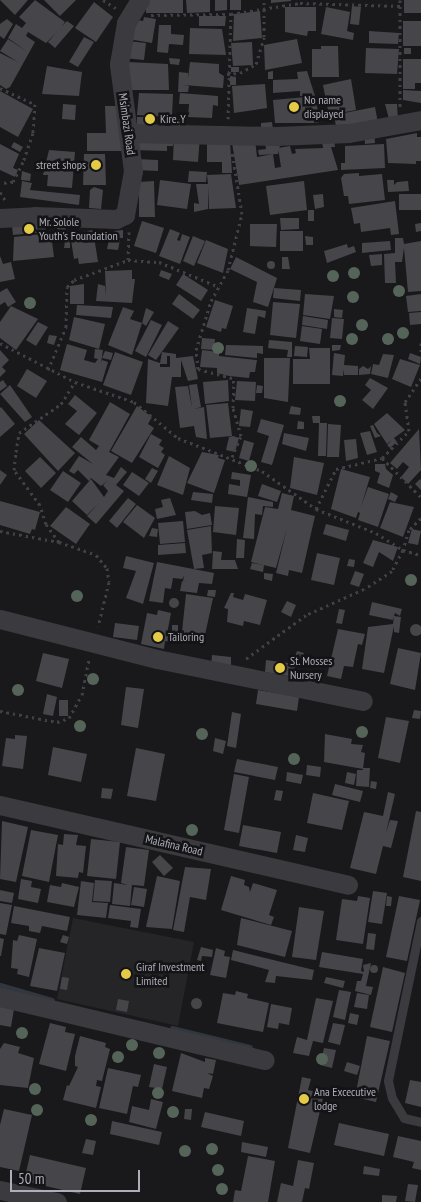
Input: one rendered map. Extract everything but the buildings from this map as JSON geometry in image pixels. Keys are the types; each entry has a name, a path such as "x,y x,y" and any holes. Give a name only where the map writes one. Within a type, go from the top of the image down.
{"street":[{"name":"Msimbazi Road","path":"128,210 133,171 130,132 119,64 126,24 136,6"},
{"path":"130,132 276,136 349,133 421,120"},
{"path":"0,218 35,216 116,219 125,216 128,210"},
{"path":"0,619 92,643 363,701"},
{"name":"Malafina Road","path":"0,805 348,885"},
{"path":"0,997 265,1060"},
{"path":"0,1190 57,1202"}],"lane":[{"path":"421,921 388,1081 392,1098 404,1118 421,1122"}],"path":[{"path":"103,0 120,10 136,6 231,14 300,2 401,6"},
{"path":"227,74 240,73 256,64 264,36 264,0"},
{"path":"400,0 401,124"},
{"path":"231,14 227,74 229,134 242,214 228,270 219,287 196,350 198,369 202,372 232,378 234,383 233,408 241,436 232,457"},
{"path":"0,88 35,104 33,133 23,162 13,182 0,183"},
{"path":"128,210 128,260"},
{"path":"48,370 66,327 68,287 74,280 128,260 159,262 219,287"},
{"path":"421,342 421,353"},
{"path":"0,344 75,382 134,402 178,438 232,457 262,471 316,509 376,533 403,550 421,555"},
{"path":"316,509 336,469 382,458 410,431 405,402 421,378"},
{"path":"59,542 46,524 40,505 14,470 19,433 61,404 75,382"},
{"path":"382,458 421,497"},
{"path":"233,674 246,658 306,615 364,589 392,571 403,550 409,530 421,518"},
{"path":"0,530 59,542 96,555 107,568 109,582 104,612 92,643 85,686 69,718 57,722 0,711"}],"shaded area":[{"path":"73,918 194,942 178,1026 57,999"}],"waterway":[{"path":"0,985 52,1000"},
{"path":"172,1028 250,1047"}],"place":[{"name":"No name displayed","path":"294,107"},
{"name":"Kire. Y","path":"150,119"},
{"name":"street shops","path":"96,165"},
{"name":"Mr. Solole Youth's Foundation","path":"29,229"},
{"name":"Tailoring","path":"158,637"},
{"name":"St. Mosses Nursery","path":"280,668"},
{"name":"Giraf Investment Limited","path":"126,974"},
{"name":"Ana Excecutive lodge","path":"304,1099"}]}
